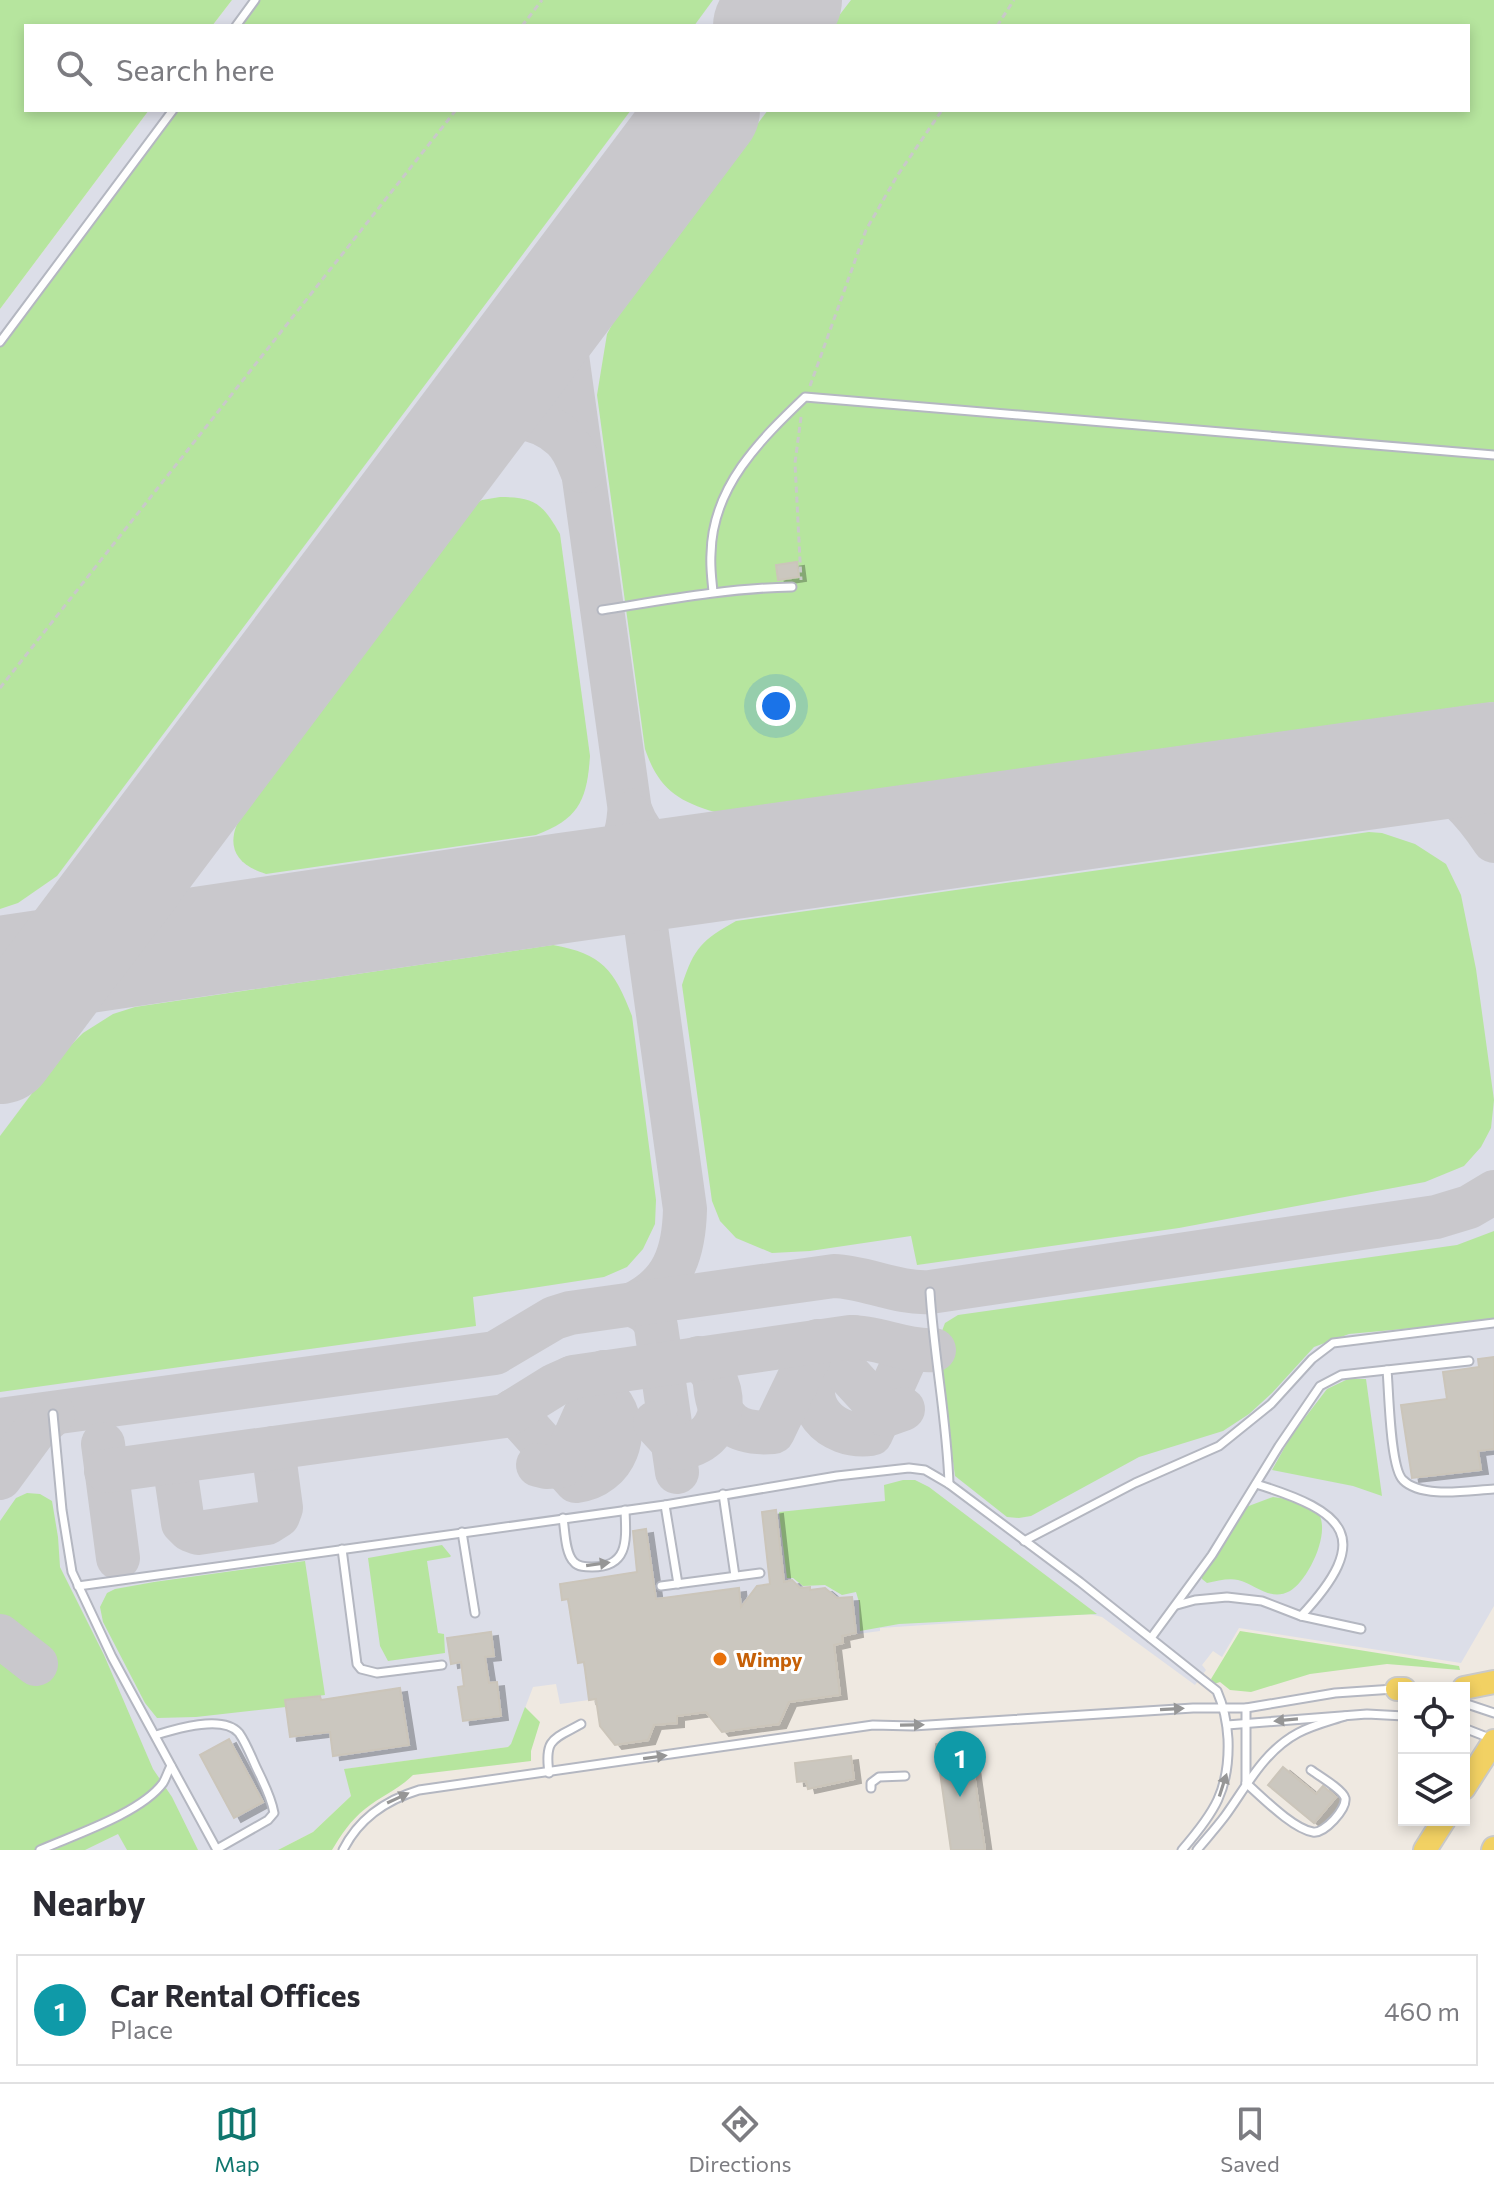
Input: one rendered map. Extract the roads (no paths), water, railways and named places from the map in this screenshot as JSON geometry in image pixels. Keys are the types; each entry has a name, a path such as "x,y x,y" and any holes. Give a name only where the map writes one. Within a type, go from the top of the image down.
{"main road":[{"path":"1470,1687 1494,1682"},
{"path":"1470,1778 1494,1740"},
{"path":"1425,1850 1440,1826"}],"lane":[{"path":"237,24 255,0"},
{"path":"0,342 172,112"},
{"path":"713,592 711,552 722,498 741,464 805,397 1494,455"},
{"path":"602,610 713,592 792,587"},
{"path":"930,1292 949,1484"},
{"path":"1024,1541 1135,1483 1219,1446 1271,1404 1312,1359 1333,1343 1494,1323"},
{"path":"1151,1638 1212,1555 1320,1386 1341,1375 1469,1361"},
{"path":"1387,1370 1395,1462 1401,1479 1431,1491 1494,1489"},
{"path":"53,1414 72,1572 112,1657 217,1850 268,1820 274,1813 237,1731 227,1725 208,1724 156,1735"},
{"path":"78,1586 665,1505 837,1476 909,1468 925,1470 949,1484 1080,1582 1217,1691 1227,1725 1228,1770 1210,1815 1182,1850"},
{"path":"1256,1484 1316,1506 1340,1530 1344,1542 1343,1555 1317,1600 1301,1616"},
{"path":"723,1494 735,1576"},
{"path":"665,1505 678,1584"},
{"path":"563,1518 573,1562 579,1566 606,1566 617,1560 624,1551 625,1510"},
{"path":"462,1532 475,1613"},
{"path":"342,1549 357,1664 361,1669 377,1673 442,1665"},
{"path":"661,1586 760,1573"},
{"path":"1177,1605 1227,1597 1262,1601 1301,1616 1361,1629"},
{"path":"343,1850 354,1831 379,1808 400,1795 419,1790 873,1725 913,1726 1193,1708 1246,1708 1335,1693 1398,1689"},
{"path":"1124,1700 1124,1712"},
{"path":"1470,1705 1494,1713"},
{"path":"1246,1708 1246,1783"},
{"path":"1227,1725 1345,1716 1398,1716"},
{"path":"1197,1850 1224,1818 1246,1783 1283,1743 1299,1732 1345,1716"},
{"path":"549,1773 546,1755 549,1745 581,1724"},
{"path":"1470,1730 1494,1740"},
{"path":"40,1850 124,1813 147,1799 164,1781 171,1766"},
{"path":"1246,1783 1295,1824 1318,1833 1327,1829 1345,1798 1342,1792 1311,1770"},
{"path":"871,1788 871,1783 879,1777 905,1776"}],"place":[{"name":"Wimpy","path":"720,1659"},
{"name":"Car Rental Offices","path":"960,1797"}]}
